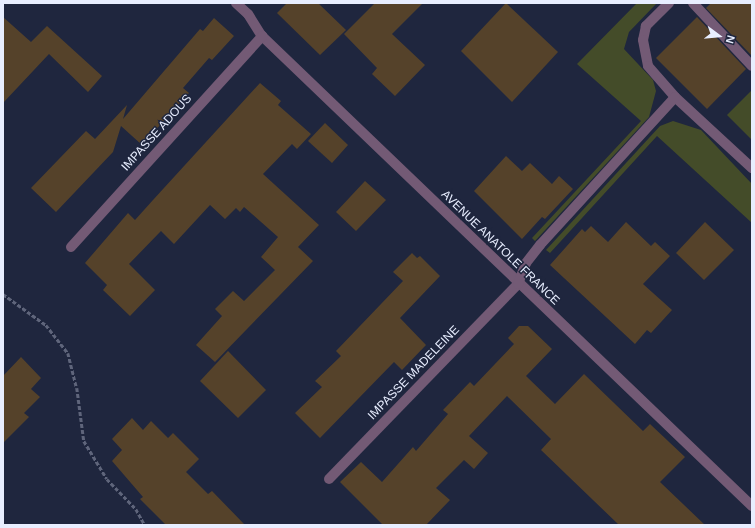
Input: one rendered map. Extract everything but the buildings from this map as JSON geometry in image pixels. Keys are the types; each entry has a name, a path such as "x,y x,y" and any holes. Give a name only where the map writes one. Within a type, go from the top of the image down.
{"street":[{"name":"AVENUE ANATOLE FRANCE","path":"236,3 248,14 262,36 518,284 752,506"},
{"path":"669,3 646,26 643,40 648,66 675,96 752,168"},
{"path":"694,3 752,66"},
{"name":"IMPASSE ADOUS","path":"72,247 262,36"},
{"path":"518,284 526,263 540,245 675,96"},
{"name":"IMPASSE MADELEINE","path":"329,479 518,284"}],"path":[{"path":"3,294 46,325 68,353 77,388 84,441 107,479 136,509 146,525"}],"green space":[{"path":"637,3 657,3 629,32 624,49 653,80 656,91 649,117 535,241 532,238 641,121 577,64"},
{"path":"752,90 752,140 727,115"},
{"path":"673,121 701,130 752,184 752,223 657,136 550,253 546,250 660,126"}]}
